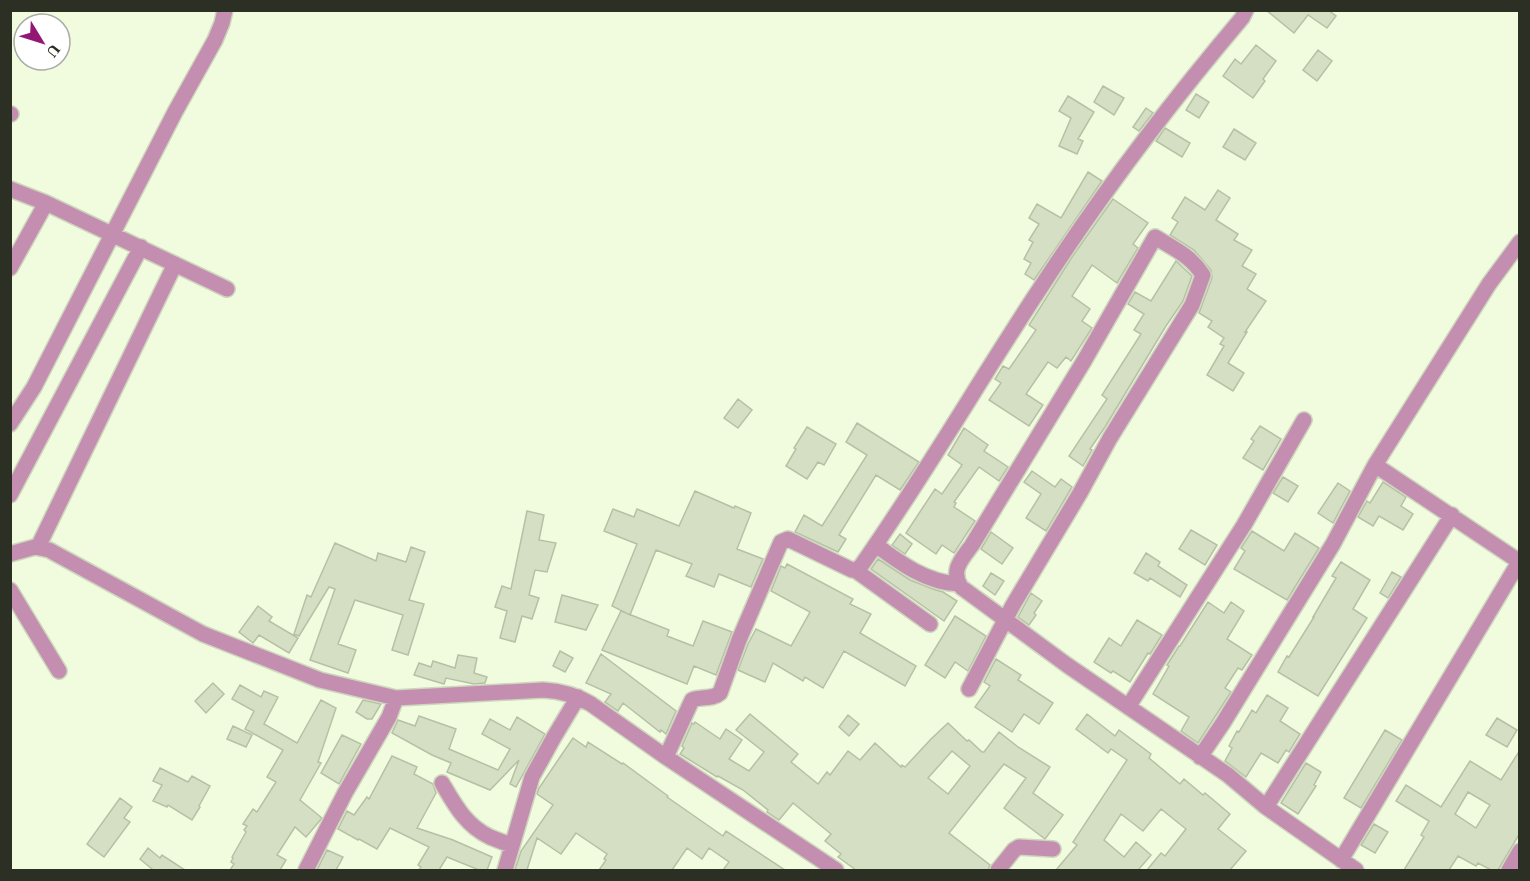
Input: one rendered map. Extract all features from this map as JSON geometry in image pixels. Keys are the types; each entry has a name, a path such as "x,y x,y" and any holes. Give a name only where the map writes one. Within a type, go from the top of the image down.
{"street":[{"path":"10,424 34,387 175,112 215,40 225,10"},
{"path":"855,570 861,566 927,468 1041,286 1096,206 1166,111 1242,18 1246,10"},
{"path":"10,189 46,202 227,289"},
{"path":"10,268 46,202"},
{"path":"969,689 1005,620 1110,438 1192,304 1203,274 1189,257 1155,237 1072,380 958,565 956,577 961,587 1005,620 1228,776 1266,807 1356,870"},
{"path":"1200,757 1321,564 1375,465 1489,284 1520,242"},
{"path":"10,495 141,247"},
{"path":"38,547 175,264"},
{"path":"1128,707 1244,525 1304,420"},
{"path":"1341,860 1519,562 1375,465"},
{"path":"1266,807 1452,515"},
{"path":"666,757 692,700 715,697 720,693 782,540 788,539 855,570 930,624"},
{"path":"876,544 897,561 932,580 959,584"},
{"path":"10,554 38,547 53,552 203,634 320,680 396,698 543,690 578,697 836,870"},
{"path":"10,590 59,671"},
{"path":"505,870 532,777 578,697"},
{"path":"306,870 345,793 389,717 396,698"},
{"path":"442,783 468,822 489,837 512,846"},
{"path":"998,870 1019,847 1053,849"},
{"path":"1509,870 1520,851"}],"building":[{"path":"1266,10 1328,10 1336,16 1327,28 1308,15 1294,33"},
{"path":"1256,45 1276,61 1253,98 1223,76 1235,59 1241,64"},
{"path":"1318,50 1332,61 1317,81 1303,70"},
{"path":"1103,86 1124,98 1114,115 1094,102"},
{"path":"1196,94 1209,102 1199,118 1186,110"},
{"path":"1068,96 1094,112 1078,139 1083,141 1077,154 1059,146 1071,118 1059,111"},
{"path":"1146,108 1153,113 1139,131 1133,127"},
{"path":"1165,128 1190,143 1182,157 1156,141"},
{"path":"1234,129 1256,143 1245,160 1223,147"},
{"path":"1088,172 1102,181 1034,280 1025,274 1031,263 1024,259 1033,242 1029,240 1039,224 1029,218 1037,204 1061,218"},
{"path":"1218,190 1230,198 1216,220 1238,234 1234,240 1252,250 1242,266 1256,274 1247,289 1266,301 1228,363 1244,373 1233,391 1207,375 1224,346 1220,344 1224,338 1208,327 1212,321 1199,313 1212,278 1211,270 1194,250 1170,235 1178,222 1172,218 1185,197 1205,210"},
{"path":"1113,199 1148,223 1133,244 1138,248 1117,283 1092,265 1072,296 1090,309 1082,321 1092,328 1071,361 1066,357 1057,368 1048,362 1026,394 1043,405 1029,426 989,400 1001,383 995,379 1003,366 1009,369 1036,330 1029,325 1072,257"},
{"path":"1176,261 1192,276 1183,301 1090,449 1092,450 1083,466 1069,456 1107,399 1102,395 1141,334 1134,330 1144,314 1128,304 1135,292 1151,301"},
{"path":"738,399 752,410 738,428 724,418"},
{"path":"857,423 919,462 900,490 876,475 839,535 846,539 838,552 795,532 804,515 822,526 867,455 846,442"},
{"path":"1260,426 1281,439 1263,470 1243,458 1254,441 1251,439"},
{"path":"807,427 836,444 824,465 818,462 807,479 786,466"},
{"path":"964,428 988,445 984,451 1008,467 999,481 979,467 954,502 956,503 954,507 975,521 954,553 942,545 936,554 906,533 935,489 942,494 962,465 948,455"},
{"path":"1032,471 1055,487 1061,479 1072,487 1046,531 1026,518 1041,494 1024,482"},
{"path":"1283,477 1298,486 1288,502 1273,493"},
{"path":"1383,482 1406,497 1401,506 1413,514 1403,530 1379,516 1373,526 1358,517 1367,501 1370,503"},
{"path":"1338,483 1350,491 1333,523 1318,513"},
{"path":"695,491 751,513 737,549 763,559 751,587 719,574 714,587 686,576 692,564 656,550 630,615 612,606 637,544 604,531 613,509 634,517 637,509 679,526"},
{"path":"527,511 544,515 539,540 556,543 547,572 535,570 529,595 539,598 532,619 522,616 515,642 500,638 507,611 495,607 502,586 511,589"},
{"path":"1191,530 1217,545 1205,565 1179,549"},
{"path":"1252,531 1284,551 1295,533 1319,548 1287,600 1234,569 1245,551 1241,548"},
{"path":"991,532 1013,548 1002,564 981,549"},
{"path":"900,534 912,544 905,554 892,545"},
{"path":"335,543 376,561 378,553 406,562 411,547 425,552 409,600 424,604 408,655 392,650 403,615 355,600 338,644 356,650 348,673 310,660 335,589 329,587 299,636 294,634 307,595 311,597"},
{"path":"1146,553 1160,562 1158,566 1187,585 1180,597 1150,578 1148,581 1134,573"},
{"path":"878,559 910,580 943,592 957,601 944,621 871,569"},
{"path":"1341,562 1370,580 1353,609 1367,618 1318,696 1278,672 1314,617 1336,578 1332,576"},
{"path":"787,564 853,599 850,604 871,614 860,633 916,666 905,686 844,651 823,688 805,677 803,681 773,663 765,682 738,670 756,629 791,646 810,612 771,591 781,566 785,568"},
{"path":"1392,572 1401,577 1388,598 1380,593"},
{"path":"991,573 1004,581 995,595 983,586"},
{"path":"1031,593 1042,601 1029,625 1018,617"},
{"path":"562,595 598,605 586,630 555,622"},
{"path":"1208,602 1224,613 1231,602 1244,611 1227,639 1252,655 1242,670 1238,668 1225,688 1231,692 1198,743 1181,731 1189,717 1153,694 1169,666 1167,665"},
{"path":"258,606 272,617 269,621 298,638 289,653 259,635 253,643 239,632"},
{"path":"621,611 669,630 667,636 693,646 703,621 732,632 716,675 694,666 687,684 602,650"},
{"path":"955,616 986,636 968,671 955,662 945,678 925,665"},
{"path":"1137,620 1162,635 1130,682 1094,662 1109,638 1121,646"},
{"path":"560,651 573,658 565,672 553,666"},
{"path":"601,654 676,711 666,734 661,730 660,732 623,703 618,711 605,702 611,694 586,683"},
{"path":"458,655 477,658 474,673 487,677 485,683 474,684 446,678 444,684 414,675 419,663 431,667 433,661 455,668"},
{"path":"996,659 1021,675 1018,680 1053,703 1039,724 1024,714 1012,732 975,707 990,686 984,682"},
{"path":"213,683 224,694 206,713 195,701"},
{"path":"240,685 261,697 264,691 278,697 264,724 297,743 321,700 336,708 318,762 321,763 300,800 322,818 306,837 295,827 277,855 286,860 280,870 230,870 234,864 231,862 232,857 246,832 244,830 247,826 243,824 253,809 257,812 276,782 267,777 283,750 245,729 254,711 232,699"},
{"path":"1267,695 1288,708 1280,721 1300,734 1289,752 1286,750 1278,763 1261,753 1246,777 1225,761 1232,748 1229,746 1237,731 1239,732 1252,710 1256,713"},
{"path":"363,700 381,704 372,719 367,719 356,712"},
{"path":"750,714 798,754 791,762 818,784 827,772 830,775 848,751 860,760 875,743 901,767 902,765 905,767 948,723 982,752 999,732 1050,767 1033,793 1063,815 1045,839 1004,808 1026,778 1004,764 949,833 990,865 988,870 856,870 838,857 841,854 825,841 831,834 793,803 779,820 743,790 680,754 692,723 695,722 720,739 726,729 742,740 729,759 749,771 764,752 736,730","holes":["952,751 970,766 948,794 928,778"]},
{"path":"1087,714 1115,736 1119,730 1151,754 1149,758 1180,784 1184,779 1230,814 1218,829 1246,851 1230,870 1147,870 1161,853 1165,856 1186,829 1161,809 1143,831 1121,814 1104,840 1124,857 1136,842 1151,855 1139,869 1141,870 1056,870 1077,845 1073,842 1127,760 1111,749 1108,753 1076,729"},
{"path":"848,715 859,724 849,736 839,727"},
{"path":"419,716 456,729 449,749 498,770 510,749 482,734 490,719 510,730 517,717 545,734 516,787 510,784 519,760 490,790 447,772 451,763 392,733 398,720 415,726"},
{"path":"1497,718 1517,730 1507,747 1486,735"},
{"path":"233,726 252,735 246,747 227,739"},
{"path":"1385,730 1402,740 1361,808 1344,798"},
{"path":"342,735 361,744 339,784 321,773"},
{"path":"573,738 586,747 588,742 623,763 723,836 726,831 785,870 723,870 729,862 709,848 702,859 687,848 672,870 599,870 607,854 576,833 561,854 537,838 527,870 515,870 521,851 553,805 537,794 539,788"},
{"path":"1520,750 1520,833 1498,870 1491,870 1478,863 1476,866 1458,856 1449,870 1404,870 1424,837 1421,835 1429,821 1396,801 1406,785 1441,807 1470,761 1501,780","holes":["1468,792 1490,805 1476,828 1455,814"]},
{"path":"392,756 417,767 414,774 433,784 436,793 417,828 492,857 487,870 479,870 447,857 439,870 419,870 421,867 418,865 429,847 390,828 377,849 338,829 347,811 354,815 367,797 369,799"},
{"path":"1306,763 1321,772 1314,785 1316,786 1298,814 1281,803"},
{"path":"160,768 188,782 192,776 210,786 192,820 168,805 167,807 153,801 162,785 153,781"},
{"path":"120,798 132,807 124,818 130,822 104,857 87,844"},
{"path":"1374,824 1388,832 1375,853 1361,845"},
{"path":"148,848 160,858 162,855 185,870 151,870 140,859"},
{"path":"327,850 343,857 336,870 317,870"}]}
